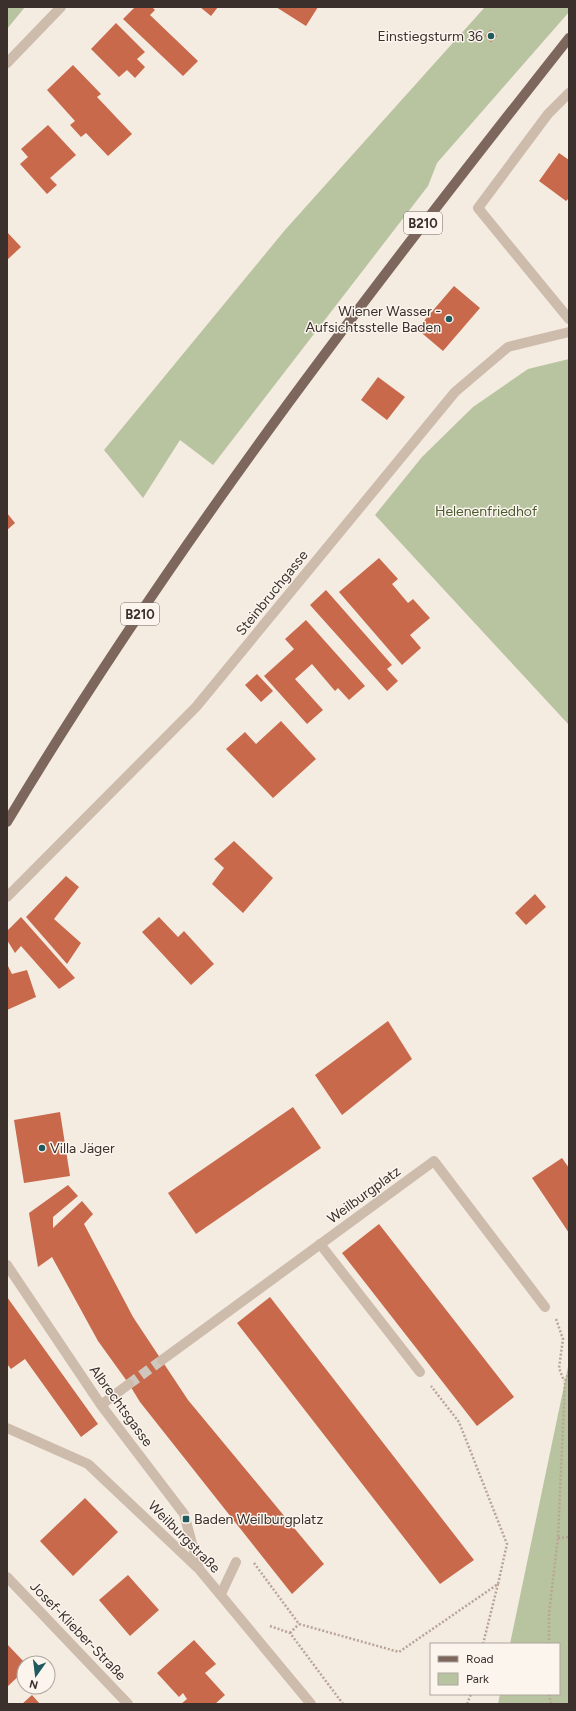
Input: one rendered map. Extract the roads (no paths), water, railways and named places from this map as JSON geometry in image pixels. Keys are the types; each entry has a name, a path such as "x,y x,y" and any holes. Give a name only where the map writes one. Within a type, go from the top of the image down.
{"main road":[{"name":"B210","path":"7,822 63,731 129,629 209,512 282,411 421,225 569,38"}],"street":[{"path":"7,62 61,7"},
{"path":"569,93 548,114 478,208 569,319"},
{"name":"Steinbruchgasse","path":"7,897 196,707 455,392 508,347 569,332"},
{"name":"Weilburgplatz","path":"162,1360 434,1161 545,1307"},
{"path":"320,1244 420,1372"},
{"name":"Albrechtsgasse","path":"7,1265 101,1405 184,1514 199,1569"},
{"path":"101,1405 129,1384"},
{"name":"Weilburgstraße","path":"7,1428 88,1464 199,1569 311,1704"},
{"path":"221,1594 236,1562"},
{"name":"Josef-Klieber-Straße","path":"7,1577 128,1704"}],"tunnel":[{"path":"129,1384 162,1360"}],"place":[{"name":"Einstiegsturm 36","path":"491,36"},
{"name":"Wiener Wasser - Aufsichtsstelle Baden","path":"449,319"},
{"name":"Villa Jäger","path":"42,1148"},
{"name":"Baden Weilburgplatz","path":"186,1519"}],"park label":[{"name":"Helenenfriedhof","path":"486,511"}]}
